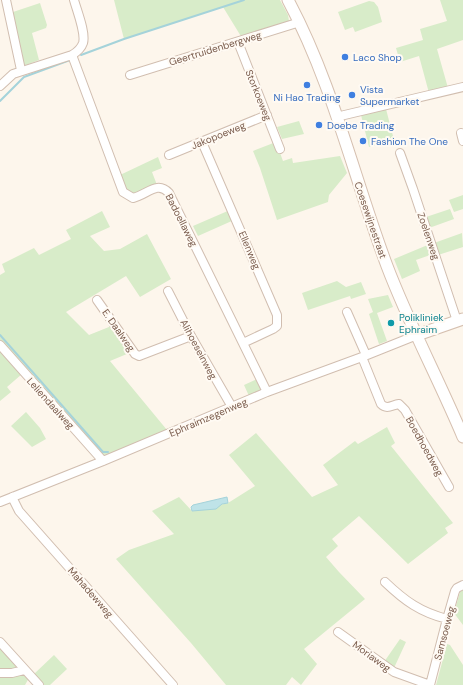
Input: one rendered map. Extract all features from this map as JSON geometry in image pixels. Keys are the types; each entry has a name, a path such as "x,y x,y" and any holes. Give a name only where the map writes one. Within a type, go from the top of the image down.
{"main road":[{"name":"Coesewijnestraat","path":"288,0 300,22 316,60 387,266 416,335 463,435"},
{"path":"416,335 460,320"}],"street":[{"path":"6,0 21,70"},
{"path":"0,86 13,74 21,70 72,55 78,50 83,41 82,29 74,0"},
{"name":"Geertruidenbergweg","path":"130,74 300,22"},
{"name":"Storkoeweg","path":"238,42 268,115 280,149"},
{"name":"Badoellaweg","path":"72,55 123,192 133,198 155,188 161,187 169,193 267,392"},
{"path":"336,118 463,87"},
{"name":"Jakopoeweg","path":"168,155 268,115"},
{"name":"Ellenweg","path":"202,142 277,315 276,326 273,329 243,343"},
{"name":"Zoelenweg","path":"400,153 460,320"},
{"name":"Alihoeseinweg","path":"168,291 191,336 232,407"},
{"name":"E. Daalweg","path":"97,300 136,354 140,356 191,336"},
{"path":"347,312 364,356"},
{"name":"Ephraimzegenweg","path":"0,502 103,461 267,392 416,335"},
{"name":"Leliendaalweg","path":"0,345 103,461"},
{"name":"Boedhoedweg","path":"364,356 381,404 388,408 399,404 405,410 449,487"},
{"name":"Mahadewweg","path":"12,497 20,511 173,685"},
{"path":"385,582 401,597 419,609 433,616 446,620"},
{"name":"Samsoeweg","path":"430,685 446,620 455,591 463,585"},
{"name":"Moriaweg","path":"338,632 394,672 430,685"},
{"path":"0,642 39,685"},
{"path":"0,673 12,673 24,670"}],"green space":[{"path":"114,0 280,0 288,15 289,21 287,23 242,38 223,7 124,39"},
{"path":"440,0 463,0 463,40 437,49 448,88 442,90 439,88 429,93 419,56 400,62 396,48 423,40 420,29 447,21"},
{"path":"369,1 374,2 378,7 382,22 355,32 353,27 345,30 338,12"},
{"path":"40,3 47,25 46,28 32,33 39,60 23,66 13,12"},
{"path":"386,109 394,140 369,147 361,115"},
{"path":"299,121 304,134 282,139 277,127"},
{"path":"276,142 283,161 292,158 293,163 340,156 347,173 329,195 328,202 277,220 253,151"},
{"path":"158,157 162,168 152,172 157,185 133,194 126,191 120,175"},
{"path":"463,195 463,209 454,212 449,200"},
{"path":"450,209 454,219 429,228 426,217"},
{"path":"230,210 234,220 198,236 193,226"},
{"path":"102,211 110,227 90,236 104,251 120,249 147,234 171,279 140,297 126,276 66,312 89,335 114,325 134,351 110,361 167,430 111,454 103,455 98,452 0,341 0,275 5,272 2,264 34,248 39,255 71,239 66,230"},
{"path":"462,233 463,247 438,255 434,243"},
{"path":"430,244 433,254 416,260 420,271 402,279 394,259"},
{"path":"337,281 346,287 361,282 366,294 351,299 350,296 308,310 302,293"},
{"path":"388,295 393,307 377,313 387,341 379,344 369,314 373,312 368,299"},
{"path":"0,348 22,374 7,387 11,392 0,401"},
{"path":"259,378 263,390 249,396 244,385"},
{"path":"26,412 40,428 46,439 32,447 11,426"},
{"path":"387,427 395,443 391,446 453,523 445,528 448,533 408,564 359,516 332,539 338,546 326,557 365,599 304,649 317,664 301,685 292,677 286,685 226,685 191,643 116,559 129,550 174,534 152,511 179,497 192,511 228,503 255,486 229,455 256,433 312,497 338,485 323,465 355,441 358,444"},
{"path":"463,589 463,625 454,613 460,592"},
{"path":"400,639 406,642 394,668 384,662"},
{"path":"0,644 17,667 17,669 0,670"},
{"path":"447,644 450,645 463,665 463,685 436,685"},
{"path":"54,655 67,669 50,685 44,685 34,674"},
{"path":"22,673 29,678 25,685 0,685 0,674"}],"water":[{"path":"227,497 228,503 222,504 216,509 192,511 191,507 193,505"}],"waterway":[{"path":"81,55 124,39 244,0"},
{"path":"0,101 24,77 70,60"},
{"path":"0,335 103,452 108,452"}],"place":[{"name":"Laco Shop","path":"345,57"},
{"name":"Ni Hao Trading","path":"307,85"},
{"name":"Vista Supermarket","path":"352,95"},
{"name":"Doebe Trading","path":"319,125"},
{"name":"Fashion The One","path":"363,141"},
{"name":"Polikliniek Ephraim","path":"391,323"}]}
